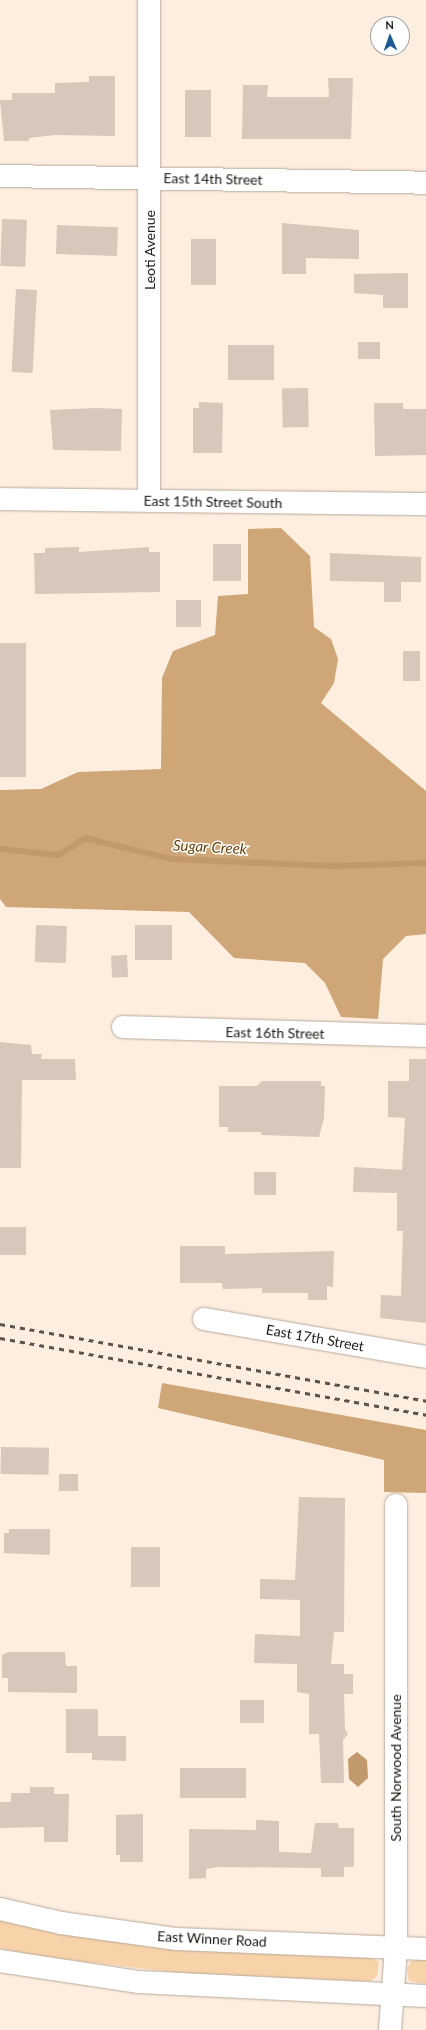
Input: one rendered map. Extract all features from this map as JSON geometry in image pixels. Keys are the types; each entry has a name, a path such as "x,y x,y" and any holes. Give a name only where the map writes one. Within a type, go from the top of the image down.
{"street":[{"name":"Leoti Avenue","path":"149,0 151,178 149,501"},
{"name":"East 14th Street","path":"0,176 426,183"},
{"name":"East 15th Street South","path":"0,499 426,504"},
{"name":"East 16th Street","path":"123,1027 236,1033 426,1036"},
{"name":"East 17th Street","path":"204,1319 426,1357"},
{"name":"South Norwood Avenue","path":"390,2030 390,1995 396,1948 396,1505"},
{"name":"East Winner Road","path":"0,1909 61,1923 177,1939 426,1949"},
{"path":"0,1961 139,1982 426,1996"}],"shaded area":[{"path":"281,528 310,556 314,627 331,639 338,659 334,683 321,703 426,791 426,934 406,936 383,959 378,1019 341,1017 325,983 305,963 234,958 189,912 6,907 0,899 0,790 41,789 78,772 161,769 162,678 173,651 215,635 218,596 248,594 248,529"},
{"path":"162,1383 426,1430 426,1493 384,1492 384,1460 158,1408"},
{"path":"357,1752 367,1760 368,1778 358,1787 349,1779 348,1759"},
{"path":"0,1917 370,1957 379,1962 377,1976 371,1981 359,1981 199,1975 35,1956 0,1948"},
{"path":"426,1959 426,1984 409,1981 407,1969 411,1961"}],"building":[{"path":"89,76 115,76 115,136 55,135 29,138 29,141 4,141 0,100 12,100 12,93 55,93 55,83 89,82"},
{"path":"328,78 353,78 351,139 242,139 243,85 268,85 267,97 329,97"},
{"path":"185,90 211,90 211,137 185,137"},
{"path":"2,219 27,220 25,267 0,266"},
{"path":"282,223 359,230 359,259 306,258 306,274 282,274"},
{"path":"57,225 118,227 117,256 56,254"},
{"path":"191,239 216,239 216,285 191,285"},
{"path":"408,273 408,308 383,308 383,295 354,293 354,274"},
{"path":"16,289 37,290 33,373 12,372"},
{"path":"358,342 380,342 380,359 358,359"},
{"path":"228,345 274,345 274,380 228,380"},
{"path":"282,388 308,388 309,427 283,427"},
{"path":"199,402 223,403 222,453 193,453 193,408 199,408"},
{"path":"374,403 403,403 403,409 426,409 426,455 375,456"},
{"path":"96,408 122,409 121,451 53,450 50,410"},
{"path":"213,544 241,544 241,581 213,581"},
{"path":"79,547 79,552 149,547 149,552 160,552 160,592 35,594 34,553 45,553 45,548"},
{"path":"330,553 421,557 421,582 401,582 401,602 384,602 384,582 330,581"},
{"path":"176,600 201,600 201,627 176,627"},
{"path":"0,643 26,643 26,777 0,777"},
{"path":"403,651 420,651 420,681 403,681"},
{"path":"36,925 67,926 66,963 35,962"},
{"path":"135,925 172,925 172,960 135,960"},
{"path":"127,955 128,977 112,978 111,956"},
{"path":"0,1042 31,1045 32,1054 42,1054 41,1059 75,1059 76,1080 22,1080 21,1168 0,1168"},
{"path":"409,1059 426,1059 426,1323 380,1318 381,1295 401,1296 403,1231 397,1231 397,1193 353,1192 354,1167 402,1170 405,1118 388,1117 388,1081 409,1081"},
{"path":"262,1081 321,1081 321,1086 325,1086 324,1118 319,1137 261,1135 261,1132 228,1132 228,1127 219,1127 219,1086 257,1086"},
{"path":"254,1172 276,1172 276,1195 254,1195"},
{"path":"0,1227 26,1227 26,1255 0,1255"},
{"path":"180,1246 225,1246 225,1254 334,1251 333,1287 327,1286 327,1300 308,1300 308,1293 262,1293 262,1288 223,1289 222,1283 180,1283"},
{"path":"1,1447 49,1448 49,1475 1,1474"},
{"path":"59,1474 78,1474 78,1491 59,1491"},
{"path":"299,1497 345,1498 344,1632 334,1632 331,1664 344,1664 344,1674 353,1674 353,1694 344,1694 345,1729 348,1734 343,1740 344,1783 321,1783 319,1734 309,1734 309,1694 297,1692 297,1664 254,1663 255,1634 300,1636 300,1600 260,1599 260,1579 295,1580"},
{"path":"9,1529 50,1529 50,1555 4,1553 4,1533 9,1533"},
{"path":"131,1547 160,1547 160,1587 131,1587"},
{"path":"8,1652 65,1652 66,1666 77,1666 77,1693 8,1692 8,1678 2,1678 2,1655"},
{"path":"240,1700 264,1700 264,1723 240,1723"},
{"path":"66,1709 98,1709 98,1736 126,1736 126,1761 92,1760 92,1753 66,1753"},
{"path":"180,1768 246,1768 246,1798 180,1798"},
{"path":"30,1787 54,1787 54,1794 69,1794 68,1842 44,1842 44,1827 0,1828 0,1802 11,1802 11,1793 30,1793"},
{"path":"143,1814 143,1862 120,1862 120,1855 116,1855 116,1815"},
{"path":"256,1820 279,1821 279,1852 311,1853 315,1823 338,1823 339,1828 354,1828 354,1867 344,1867 344,1877 321,1877 321,1868 217,1867 206,1869 206,1878 189,1879 189,1829 256,1830"}],"waterway":[{"name":"Sugar Creek","path":"0,849 59,855 85,838 171,859 334,866 426,863"}],"railway":[{"path":"0,1324 426,1401"},
{"path":"0,1338 426,1415"}]}
